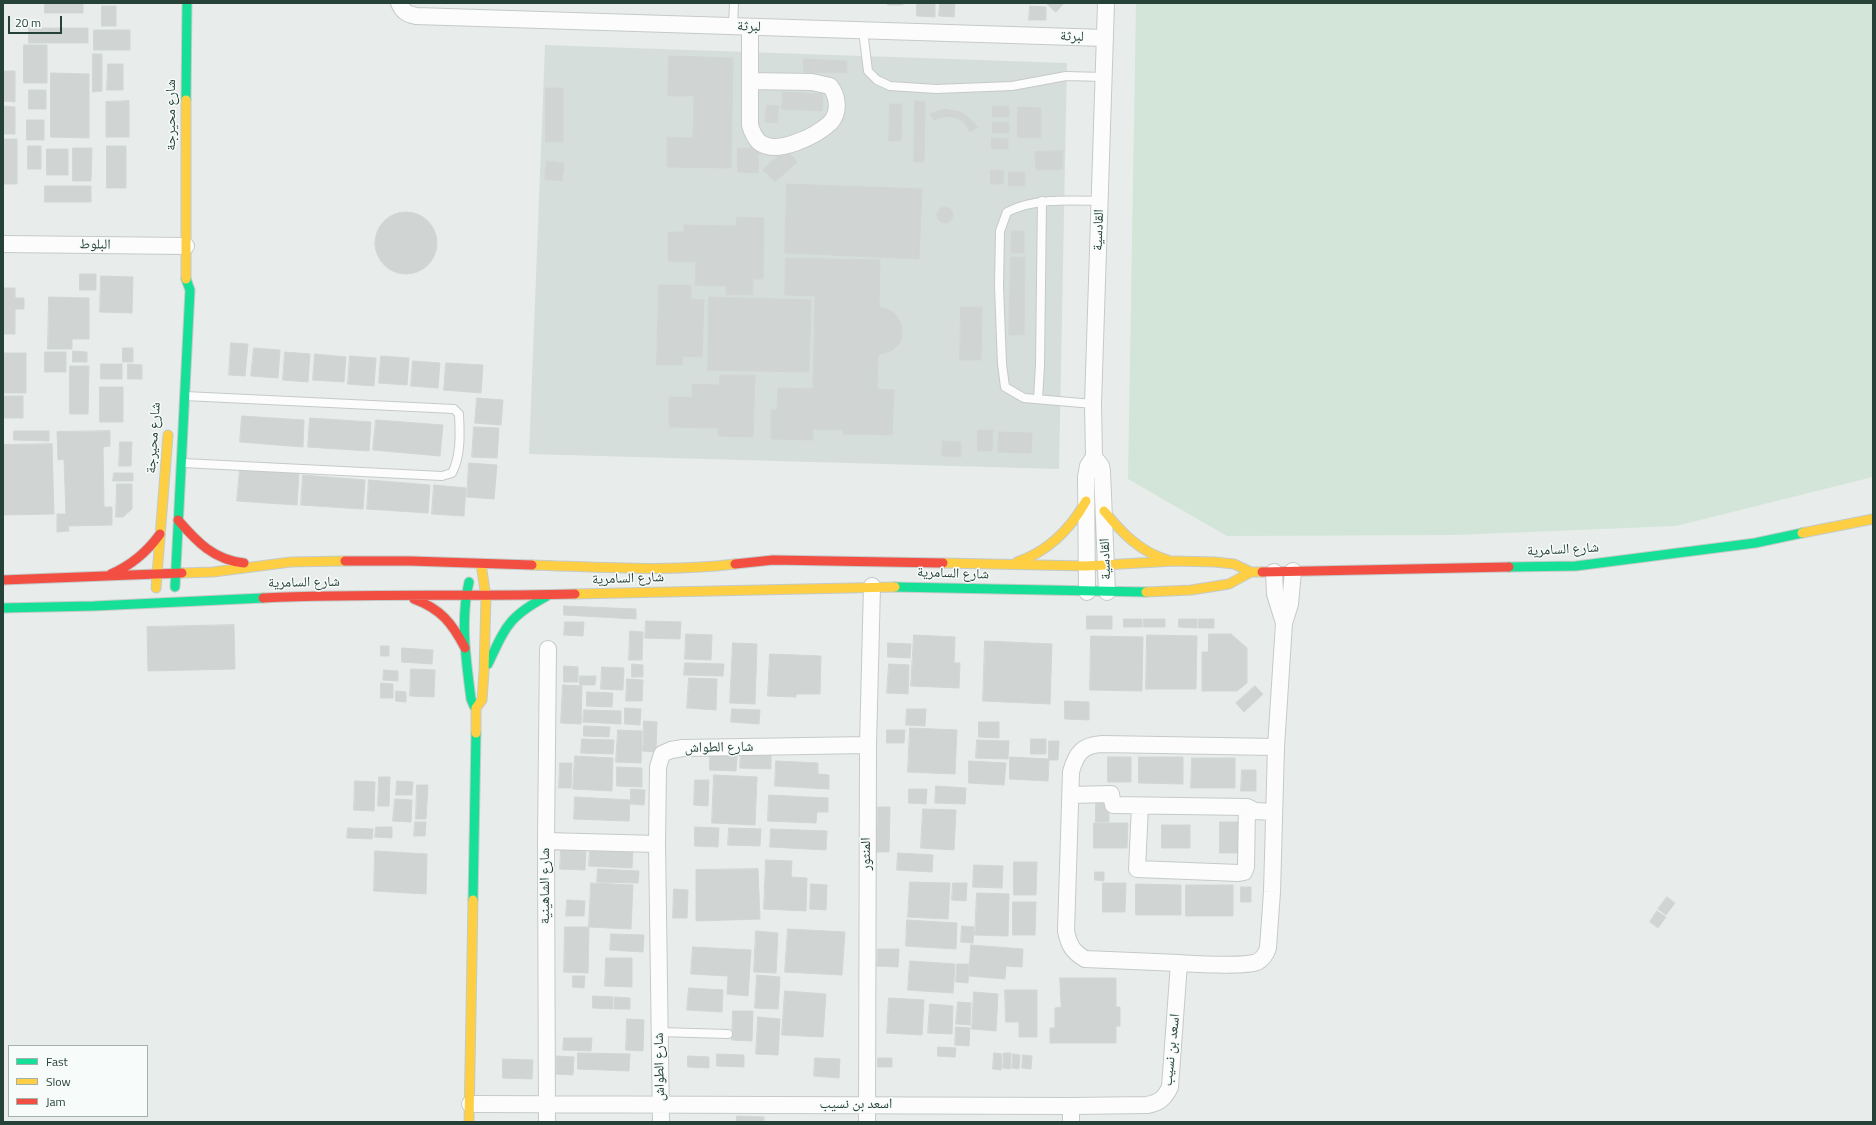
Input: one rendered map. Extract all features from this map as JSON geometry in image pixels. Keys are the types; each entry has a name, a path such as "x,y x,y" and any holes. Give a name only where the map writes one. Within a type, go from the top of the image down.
{"street":[{"name":"شارع محيرجة","path":"174,602 190,290 185,276 186,3"},
{"name":"لبرثة","path":"398,3 402,10 408,14 416,16 1105,38"},
{"name":"القادسية","path":"1087,592 1086,471 1094,457 1093,404 1106,3"},
{"path":"750,27 750,82 750,125 753,134 760,143 774,147 799,143 830,123 836,113 837,101 835,93 830,86 812,82 750,82"},
{"name":"البلوط","path":"3,244 186,246"},
{"name":"شارع محيرجة","path":"179,287 185,276"},
{"name":"شارع محيرجة","path":"155,604 156,574 169,423"},
{"name":"القادسية","path":"1094,457 1101,466 1102,471 1107,592"},
{"path":"1008,564 1022,560 1049,547 1070,526 1086,501"},
{"path":"1104,511 1124,534 1135,543 1160,558 1175,561"},
{"name":"شارع السامرية","path":"3,580 213,572 291,562 410,561 481,564 690,568 753,561 793,560 1086,566 1175,561 1224,562 1250,572 1576,566 1755,543 1873,519"},
{"path":"178,520 194,540 217,557 236,563 291,562"},
{"path":"104,576 118,571 142,556 160,534"},
{"path":"476,708 482,700 484,672 486,597 481,564"},
{"path":"469,1122 476,708 471,699 465,648 466,597 470,580 481,564"},
{"path":"1276,747 1090,745 1082,751 1074,762 1071,772 1066,931 1068,945 1075,953 1085,958 1179,964 1246,964 1257,962 1264,957 1268,948 1269,938 1276,747 1284,623 1290,604 1293,571"},
{"name":"شارع السامرية","path":"3,608 155,604 290,597 404,595 486,597 872,586 1087,592 1163,592 1219,586 1238,580 1250,572"},
{"path":"1274,572 1276,599 1284,623"},
{"name":"المنثور","path":"867,1122 868,745 872,586"},
{"path":"404,595 440,611 451,623 465,648"},
{"path":"484,672 500,636 511,620 547,595"},
{"name":"شارع الشاهينية","path":"548,649 546,841 548,1122"},
{"name":"شارع الطواش","path":"660,1122 657,844 658,767 662,754 671,750 683,748 868,745"},
{"path":"1071,795 1111,794 1113,805 1247,806 1255,811 1274,812"},
{"path":"1140,806 1137,869 1238,873 1244,872 1246,867 1247,806"},
{"path":"546,841 657,844"},
{"name":"اسعد بن نسيب","path":"470,1104 660,1103 1071,1106 1147,1105 1162,1100 1167,1095 1171,1077 1179,964"},
{"path":"1071,1106 1071,1122"}],"lane":[{"path":"733,26 734,3"},
{"path":"863,31 868,71 877,80 890,86 936,89 1012,86 1066,76 1104,77"},
{"path":"1093,404 1024,398 1005,387 1002,364 999,286 1000,231 1007,212 1021,205 1042,201 1100,201"},
{"path":"1038,399 1040,365 1042,201"},
{"path":"181,463 442,476 452,473 455,466 460,425 459,414 454,409 184,396"},
{"path":"659,1032 728,1034"}],"shaded area":[{"path":"545,45 1067,63 1059,469 529,454"}],"green space":[{"path":"1136,3 1873,3 1873,477 1676,526 1455,535 1227,536 1128,479"}],"building":[{"path":"45,3 83,3 83,13 45,13"},
{"path":"888,3 903,3 903,5 888,5"},
{"path":"917,3 935,3 935,17 917,16"},
{"path":"940,3 955,3 954,17 939,16"},
{"path":"1046,3 1064,3 1056,12"},
{"path":"102,6 116,6 116,26 102,26"},
{"path":"1030,6 1046,7 1046,20 1029,20"},
{"path":"29,28 88,28 88,43 29,43"},
{"path":"94,30 130,30 130,50 94,50"},
{"path":"24,45 47,45 47,83 24,83"},
{"path":"93,54 102,54 102,91 93,92"},
{"path":"669,56 733,58 731,168 667,167 667,137 693,138 694,96 668,96"},
{"path":"804,59 847,61 847,73 804,72"},
{"path":"108,64 123,64 123,90 107,90"},
{"path":"3,71 15,71 15,102 3,101"},
{"path":"51,73 89,74 89,138 51,137"},
{"path":"546,88 563,88 563,142 546,142"},
{"path":"29,90 46,90 46,109 29,109"},
{"path":"783,92 823,94 822,111 782,109"},
{"path":"129,101 129,137 106,137 106,102"},
{"path":"915,101 925,102 924,162 914,162"},
{"path":"890,104 902,104 901,141 889,141"},
{"path":"767,105 779,106 777,123 765,122"},
{"path":"3,106 15,107 15,134 3,134"},
{"path":"993,106 1009,106 1009,117 993,117"},
{"path":"1018,107 1041,108 1041,138 1018,137"},
{"path":"945,109 960,112 967,116 978,127 970,132 963,121 957,118 946,116 934,120 930,114"},
{"path":"27,120 44,120 44,140 27,140"},
{"path":"993,122 1009,122 1009,133 993,133"},
{"path":"992,138 1008,139 1008,149 992,149"},
{"path":"3,139 17,139 17,184 3,184"},
{"path":"28,146 41,146 41,169 28,169"},
{"path":"107,146 126,146 126,188 107,188"},
{"path":"73,148 92,148 91,181 73,181"},
{"path":"738,148 759,148 758,173 738,172"},
{"path":"47,149 68,149 68,175 47,175"},
{"path":"786,149 797,162 775,182 763,170"},
{"path":"1063,151 1063,169 1036,170 1035,152"},
{"path":"547,161 564,163 562,181 545,179"},
{"path":"991,170 1004,171 1003,184 991,184"},
{"path":"1009,172 1025,172 1025,186 1009,186"},
{"path":"787,184 922,189 919,259 785,253"},
{"path":"45,186 91,186 91,202 45,202"},
{"path":"945,207 951,209 953,215 951,221 945,223 939,221 937,215 939,209"},
{"path":"400,212 412,212 428,221 435,231 437,243 435,255 428,265 412,274 400,274 389,269 380,260 375,249 375,237 380,226 389,217"},
{"path":"737,217 764,218 763,279 753,279 753,295 726,295 726,286 695,285 696,262 668,261 668,232 684,232 684,225 736,226"},
{"path":"1012,231 1024,231 1024,253 1011,253"},
{"path":"1011,257 1025,257 1024,335 1009,335"},
{"path":"786,258 880,260 879,307 894,313 902,328 902,336 899,344 893,350 878,355 877,389 894,390 892,435 843,434 843,430 813,429 813,440 771,439 771,410 777,410 778,388 813,389 815,296 785,295"},
{"path":"80,274 96,274 96,290 80,290"},
{"path":"101,276 133,277 132,313 100,312"},
{"path":"659,285 691,285 691,299 704,300 702,357 683,356 682,365 657,365"},
{"path":"3,288 15,288 15,298 24,298 24,309 15,309 15,334 3,334"},
{"path":"49,297 89,298 89,339 72,339 72,349 48,349"},
{"path":"709,297 811,300 809,372 708,370"},
{"path":"961,307 982,307 981,360 960,360"},
{"path":"231,343 248,344 245,376 229,375"},
{"path":"123,348 133,348 133,362 123,362"},
{"path":"254,348 280,350 278,378 251,376"},
{"path":"73,351 87,352 87,362 73,362"},
{"path":"45,352 66,352 66,372 45,372"},
{"path":"285,352 310,354 308,382 283,380"},
{"path":"3,353 26,353 26,393 3,393"},
{"path":"315,354 346,357 344,382 313,380"},
{"path":"350,356 376,358 374,386 348,384"},
{"path":"381,356 409,358 407,385 379,383"},
{"path":"413,361 440,363 438,388 411,386"},
{"path":"446,363 483,365 481,393 444,390"},
{"path":"101,364 122,364 122,379 101,379"},
{"path":"128,364 142,365 142,379 128,379"},
{"path":"70,366 89,366 88,414 70,414"},
{"path":"720,375 755,375 753,437 718,436 718,428 669,427 669,397 692,397 692,384 719,385"},
{"path":"100,387 123,387 123,422 100,422"},
{"path":"3,396 23,396 23,418 3,418"},
{"path":"477,398 503,400 501,425 475,423"},
{"path":"242,416 304,420 303,447 240,442"},
{"path":"310,418 371,422 369,451 308,447"},
{"path":"376,420 443,425 440,456 373,450"},
{"path":"474,427 499,428 497,458 472,457"},
{"path":"978,430 993,430 992,451 978,451"},
{"path":"14,431 49,431 49,441 14,440"},
{"path":"110,431 110,446 103,447 104,507 112,507 112,525 68,526 69,531 57,532 57,514 66,514 64,459 58,460 57,432"},
{"path":"999,432 1032,433 1031,453 998,452"},
{"path":"943,441 961,442 961,457 942,456"},
{"path":"120,442 132,442 131,466 119,466"},
{"path":"52,444 54,514 4,515 3,445"},
{"path":"469,463 497,465 494,499 467,497"},
{"path":"240,469 299,474 297,505 237,501"},
{"path":"114,473 133,473 133,481 113,481"},
{"path":"303,475 365,480 363,509 301,505"},
{"path":"369,480 430,485 428,513 367,509"},
{"path":"117,484 132,484 132,509 123,517 116,517"},
{"path":"434,485 466,488 464,516 432,514"},
{"path":"564,606 636,609 636,619 564,615"},
{"path":"1087,616 1112,616 1112,629 1087,629"},
{"path":"1124,619 1142,619 1142,627 1124,627"},
{"path":"1144,619 1165,619 1165,627 1144,627"},
{"path":"1179,619 1197,619 1197,628 1179,627"},
{"path":"1199,619 1214,619 1214,628 1199,628"},
{"path":"646,621 681,622 680,639 645,638"},
{"path":"565,622 584,622 583,636 564,635"},
{"path":"234,625 235,669 148,671 147,627"},
{"path":"630,631 643,632 642,660 629,660"},
{"path":"686,634 712,635 711,660 685,659"},
{"path":"1209,634 1231,634 1247,648 1247,683 1237,691 1202,691 1202,652 1208,652"},
{"path":"914,635 955,637 954,663 960,663 959,688 911,686"},
{"path":"1147,635 1197,636 1196,689 1146,689"},
{"path":"1091,636 1143,637 1142,691 1090,690"},
{"path":"985,641 1052,644 1050,704 983,701"},
{"path":"733,643 757,644 755,704 730,703"},
{"path":"888,643 911,644 910,658 888,657"},
{"path":"381,646 389,646 389,656 381,656"},
{"path":"402,648 433,650 432,664 402,662"},
{"path":"770,654 821,656 820,694 796,694 796,697 768,696"},
{"path":"685,663 724,664 723,676 684,675"},
{"path":"632,664 643,665 643,677 632,677"},
{"path":"889,664 909,665 908,694 887,693"},
{"path":"564,666 578,667 578,682 564,682"},
{"path":"602,667 624,668 623,690 601,689"},
{"path":"411,669 435,670 434,697 410,696"},
{"path":"384,670 398,671 398,681 383,680"},
{"path":"580,676 596,676 595,685 580,685"},
{"path":"689,678 717,679 716,710 687,708"},
{"path":"627,679 643,680 642,701 626,701"},
{"path":"381,683 393,684 393,698 381,698"},
{"path":"563,685 582,686 581,724 561,723"},
{"path":"1255,686 1263,694 1244,712 1236,703"},
{"path":"396,691 406,692 406,702 396,701"},
{"path":"587,692 613,693 612,707 587,706"},
{"path":"1065,701 1089,702 1089,720 1065,719"},
{"path":"625,708 641,709 640,725 625,724"},
{"path":"732,709 760,710 759,724 731,722"},
{"path":"907,709 926,709 925,726 906,725"},
{"path":"584,710 621,711 621,724 583,722"},
{"path":"644,721 657,722 656,752 643,751"},
{"path":"979,722 999,722 999,738 979,737"},
{"path":"584,726 610,727 609,737 584,736"},
{"path":"910,728 957,730 955,774 908,772"},
{"path":"618,730 642,731 641,763 616,762"},
{"path":"887,730 905,730 904,743 887,743"},
{"path":"582,739 614,740 613,754 581,753"},
{"path":"1031,739 1046,739 1046,754 1031,754"},
{"path":"977,740 1009,741 1008,759 976,758"},
{"path":"1049,741 1059,741 1058,760 1049,760"},
{"path":"741,751 771,752 771,769 740,768"},
{"path":"710,755 737,756 736,771 710,770"},
{"path":"575,756 613,758 612,791 573,789"},
{"path":"1010,757 1049,759 1048,781 1010,779"},
{"path":"1108,757 1131,757 1131,782 1108,782"},
{"path":"1139,757 1183,757 1183,784 1139,783"},
{"path":"1192,758 1235,758 1235,788 1191,788"},
{"path":"776,761 818,763 818,774 829,775 829,789 775,786"},
{"path":"969,761 1006,763 1004,785 969,783"},
{"path":"560,763 572,763 571,788 559,788"},
{"path":"617,767 642,768 642,787 617,786"},
{"path":"1242,770 1256,770 1256,791 1241,791"},
{"path":"714,775 757,777 755,825 712,823"},
{"path":"379,777 390,777 389,806 378,806"},
{"path":"695,780 709,780 708,806 694,805"},
{"path":"355,781 375,782 374,811 354,810"},
{"path":"397,781 413,782 412,795 396,795"},
{"path":"417,785 428,785 426,819 416,819"},
{"path":"936,786 966,788 965,804 935,803"},
{"path":"631,789 645,790 644,805 631,804"},
{"path":"909,789 927,789 926,804 909,803"},
{"path":"769,795 828,798 828,812 817,812 816,823 768,821"},
{"path":"575,797 630,800 629,821 574,819"},
{"path":"395,799 412,800 411,822 393,821"},
{"path":"1096,801 1109,801 1109,822 1096,822"},
{"path":"878,807 890,807 889,852 876,852"},
{"path":"923,809 956,810 954,850 921,848"},
{"path":"415,822 426,822 425,836 414,836"},
{"path":"1220,822 1241,822 1241,853 1220,853"},
{"path":"1094,823 1128,823 1127,848 1094,848"},
{"path":"1162,825 1190,825 1190,848 1162,848"},
{"path":"376,827 392,827 392,838 375,837"},
{"path":"695,827 719,828 718,847 695,846"},
{"path":"348,828 373,829 372,839 347,838"},
{"path":"729,828 761,829 760,846 728,845"},
{"path":"771,829 827,831 826,850 770,847"},
{"path":"561,849 586,850 585,870 560,869"},
{"path":"590,849 633,851 632,868 589,866"},
{"path":"375,851 427,854 426,894 374,891"},
{"path":"898,853 933,855 932,872 897,870"},
{"path":"766,860 792,861 791,877 807,878 806,911 764,909"},
{"path":"1014,862 1037,862 1036,895 1014,895"},
{"path":"974,865 1003,866 1002,888 973,887"},
{"path":"598,869 639,871 638,883 597,882"},
{"path":"758,869 760,919 696,921 696,870"},
{"path":"1095,872 1104,872 1104,881 1095,880"},
{"path":"910,882 950,883 948,919 908,917"},
{"path":"591,883 633,885 631,929 589,927"},
{"path":"953,883 967,883 966,901 952,900"},
{"path":"1103,883 1126,883 1125,912 1103,912"},
{"path":"811,884 827,885 826,910 810,909"},
{"path":"1136,884 1181,885 1181,915 1136,915"},
{"path":"1186,885 1233,885 1233,916 1186,916"},
{"path":"1241,887 1251,887 1251,902 1241,902"},
{"path":"674,889 688,890 687,918 673,918"},
{"path":"977,893 1009,894 1008,936 975,935"},
{"path":"1667,897 1675,903 1666,915 1658,909"},
{"path":"567,900 585,901 584,916 566,916"},
{"path":"1013,902 1036,902 1035,935 1013,935"},
{"path":"1657,911 1666,917 1658,928 1650,922"},
{"path":"907,920 957,923 956,949 906,946"},
{"path":"962,926 974,927 973,943 961,942"},
{"path":"565,927 589,927 588,973 564,972"},
{"path":"788,929 845,932 842,975 785,972"},
{"path":"756,931 778,933 776,973 754,972"},
{"path":"611,934 644,935 643,952 610,950"},
{"path":"971,945 1023,949 1022,967 1006,966 1005,979 969,976"},
{"path":"693,947 751,950 748,996 727,994 728,976 691,974"},
{"path":"878,949 899,949 898,967 877,966"},
{"path":"606,958 632,958 632,987 605,986"},
{"path":"910,961 955,964 953,993 908,990"},
{"path":"957,964 969,964 968,983 956,982"},
{"path":"757,975 780,977 778,1009 755,1008"},
{"path":"573,976 585,976 584,988 573,987"},
{"path":"1060,978 1116,978 1116,1007 1120,1007 1120,1026 1116,1026 1116,1043 1050,1043 1050,1028 1055,1028 1055,1008 1061,1007"},
{"path":"689,988 723,990 722,1012 687,1010"},
{"path":"1005,990 1037,990 1037,1037 1019,1037 1019,1022 1006,1022"},
{"path":"785,991 826,994 823,1037 782,1035"},
{"path":"974,992 998,994 996,1031 972,1029"},
{"path":"593,996 613,997 613,1009 593,1008"},
{"path":"615,997 630,998 630,1009 615,1009"},
{"path":"889,998 924,1000 922,1035 887,1033"},
{"path":"958,1002 971,1003 970,1025 956,1024"},
{"path":"930,1004 953,1006 952,1034 928,1033"},
{"path":"733,1011 753,1011 752,1041 732,1040"},
{"path":"758,1017 780,1019 778,1055 756,1054"},
{"path":"627,1019 644,1020 643,1051 626,1050"},
{"path":"956,1027 970,1028 969,1046 955,1045"},
{"path":"564,1038 592,1038 591,1051 563,1050"},
{"path":"938,1047 956,1048 955,1057 938,1056"},
{"path":"578,1053 630,1054 629,1071 578,1069"},
{"path":"994,1053 1002,1054 1001,1070 993,1069"},
{"path":"1004,1053 1011,1053 1010,1069 1003,1068"},
{"path":"717,1054 744,1055 744,1067 717,1066"},
{"path":"1013,1054 1020,1055 1019,1069 1012,1068"},
{"path":"1023,1055 1032,1056 1031,1069 1022,1068"},
{"path":"557,1056 574,1057 573,1075 556,1074"},
{"path":"688,1056 709,1057 709,1068 688,1067"},
{"path":"815,1058 840,1059 839,1078 814,1076"},
{"path":"878,1058 892,1058 892,1067 878,1067"},
{"path":"503,1059 533,1060 532,1079 503,1078"},
{"path":"737,1116 764,1117 764,1122 737,1122"}],"traffic: fast":[{"path":"186,100 187,3"},
{"path":"175,587 190,290 186,279"},
{"path":"1509,567 1576,566 1755,543 1802,533"},
{"path":"469,582 466,596 464,625 467,670 471,699 474,706"},
{"path":"895,587 1146,592"},
{"path":"488,664 504,631 516,617 534,603 547,596"},
{"path":"3,608 94,606 263,598"},
{"path":"473,900 476,733"}],"traffic: slow":[{"path":"186,100 186,279"},
{"path":"156,588 168,435"},
{"path":"1017,562 1049,546 1066,530 1086,501"},
{"path":"1104,511 1132,541 1149,552 1168,560"},
{"path":"1802,533 1873,519"},
{"path":"182,573 213,572 291,562 345,561"},
{"path":"943,563 1086,566 1175,561 1215,562 1234,564 1251,572 1262,572"},
{"path":"476,733 476,708 482,700 484,672 486,597 481,564"},
{"path":"532,565 608,568 685,568 735,564"},
{"path":"1146,592 1191,590 1229,584 1251,572"},
{"path":"575,594 895,587"},
{"path":"469,1122 473,900"}],"traffic: jam":[{"path":"178,520 192,536 207,549 224,558 244,563"},
{"path":"111,574 126,566 138,557 150,547 160,534"},
{"path":"735,564 773,560 943,563"},
{"path":"345,561 410,561 532,565"},
{"path":"1262,572 1509,567"},
{"path":"3,580 182,573"},
{"path":"263,598 575,594"},
{"path":"414,599 432,607 439,612 450,624 465,648"}]}
